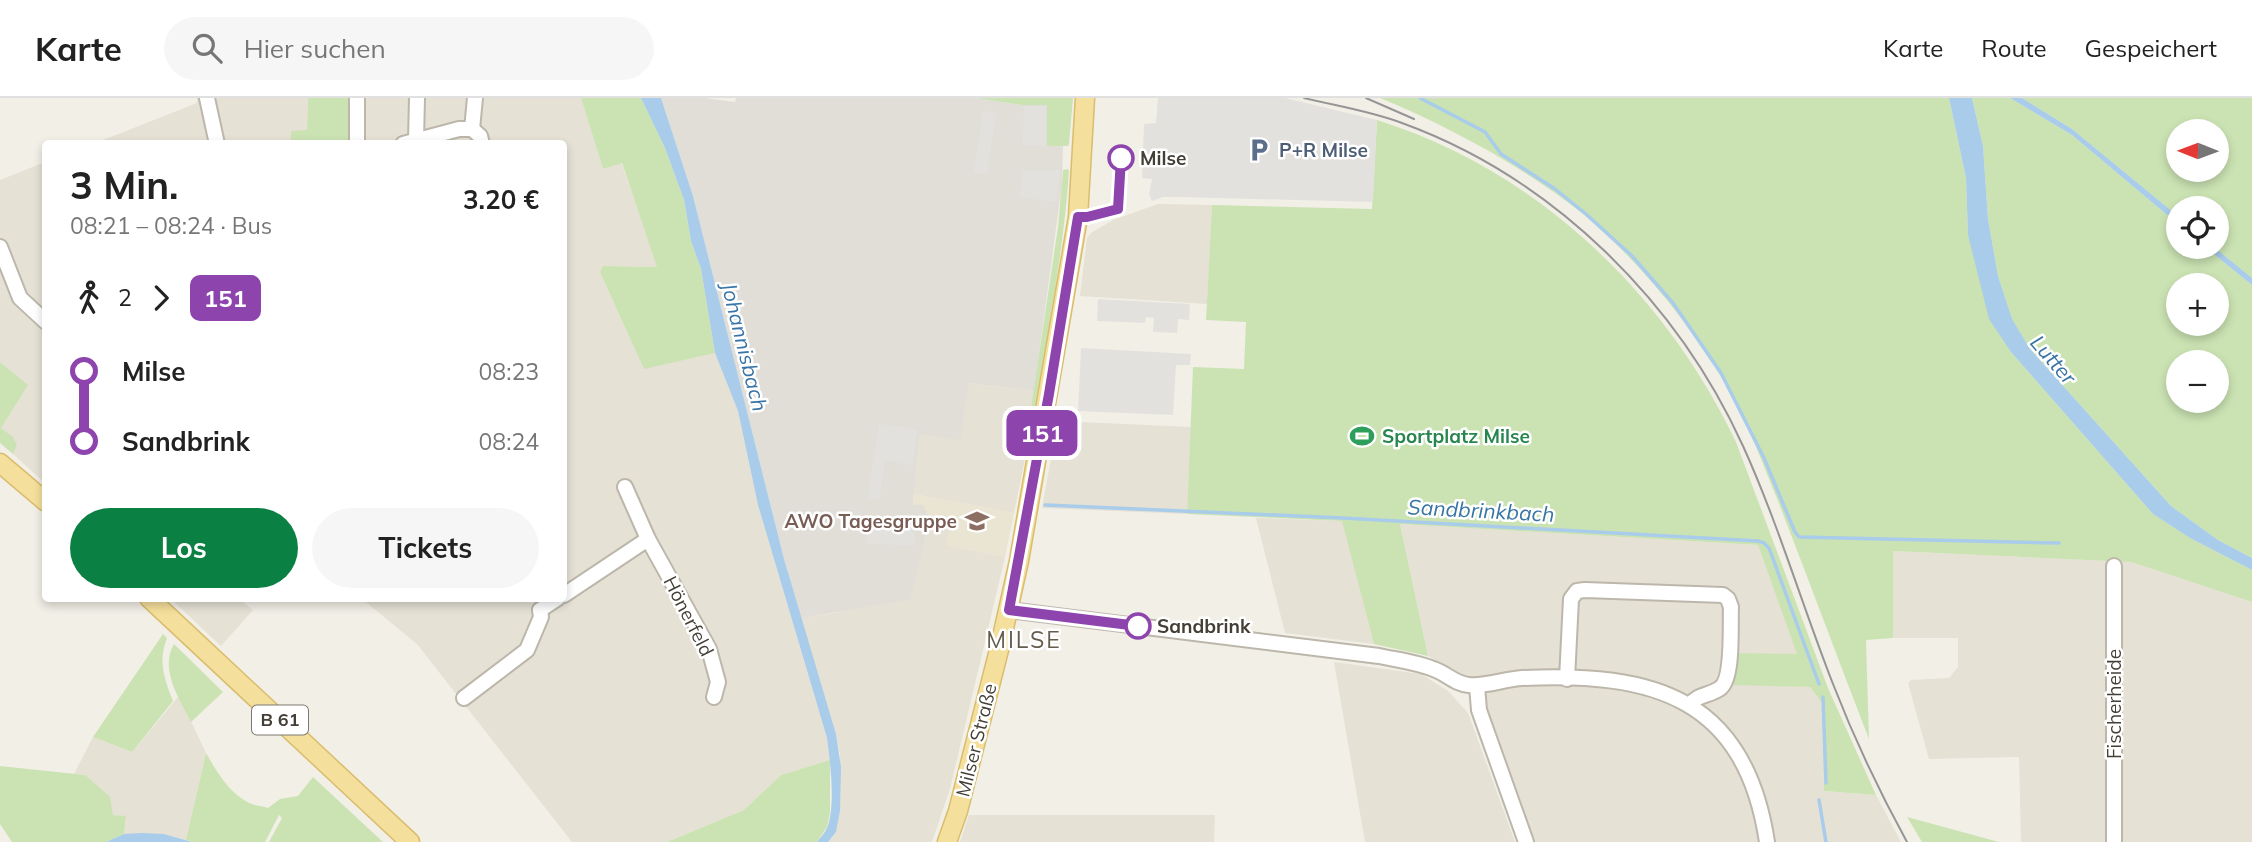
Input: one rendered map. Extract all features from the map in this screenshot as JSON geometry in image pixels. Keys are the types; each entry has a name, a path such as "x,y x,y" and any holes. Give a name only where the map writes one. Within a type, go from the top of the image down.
{"main road":[{"name":"Milser Straße","path":"947,842 958,811 1009,610 1078,217 1085,98"},
{"path":"0,463 42,493"},
{"name":"B 61","path":"153,602 410,842"}],"street":[{"path":"208,98 216,140"},
{"path":"357,98 357,140"},
{"path":"410,140 417,98"},
{"path":"472,129 475,98"},
{"path":"418,140 459,129 472,129 481,140"},
{"path":"0,247 20,298 42,318"},
{"name":"Hönerfeld","path":"625,487 648,539 709,649 718,682 713,697"},
{"path":"567,593 648,539"},
{"name":"Fischerheide","path":"2113,566 2114,842"},
{"path":"1567,679 1571,599 1577,591 1723,595 1731,607 1729,677 1720,689 1695,698 1690,705"},
{"path":"464,698 527,650 541,617 540,610 532,602"},
{"path":"540,610 552,602"},
{"path":"1009,610 1390,658 1438,670 1465,685 1477,686 1522,678 1567,679 1639,685 1662,692 1690,705 1707,718 1724,737 1748,772 1759,799 1767,842"},
{"path":"1477,686 1479,710 1526,842"}],"shaded area":[{"path":"197,98 308,98 307,131 291,131 291,140 103,140 197,103"},
{"path":"354,98 581,98 603,169 621,162 658,267 604,266 600,272 644,368 715,353 738,411 758,505 827,738 830,760 781,775 744,810 667,842 572,842 417,644 366,602 567,602 567,140 353,140"},
{"path":"661,98 704,98 735,102 736,98 976,98 1022,105 1048,105 1047,146 1063,146 1062,184 1034,391 969,383 960,440 920,434 913,504 924,505 927,514 925,540 910,600 801,618 693,196"},
{"name":"P+R Milse","path":"1158,98 1285,98 1377,120 1373,202 1180,197 1163,197 1152,201 1149,194 1152,179 1142,178 1144,124 1156,123"},
{"path":"1024,106 1046,106 1046,146 1023,145"},
{"path":"983,111 996,113 987,174 974,172"},
{"path":"42,163 42,480 13,454 12,436 1,428 27,385 0,362 0,180"},
{"path":"1023,170 1060,170 1056,202 1020,197"},
{"path":"1158,204 1212,205 1207,304 1080,296 1087,238 1091,233 1113,220"},
{"path":"1098,299 1190,304 1189,320 1178,319 1177,333 1153,332 1154,318 1146,317 1145,323 1097,321"},
{"path":"1081,348 1191,354 1190,365 1176,365 1173,415 1078,411"},
{"path":"969,383 1034,391 1028,428 1031,429 1014,513 914,494 920,434"},
{"path":"1058,421 1191,427 1187,514 1042,508"},
{"path":"879,424 918,430 912,465 885,461 879,499 868,498"},
{"name":"AWO Tagesgruppe","path":"914,494 1014,513 1005,557 946,545 950,528 941,526 942,517 927,514 923,505 913,505"},
{"path":"927,514 943,517 950,528 947,545 1005,557 950,789 932,842 828,842 836,832 840,811 840,755 801,618 840,612 919,561 925,540"},
{"path":"867,516 915,519 914,546 866,543"},
{"path":"1256,518 1343,521 1374,644 1285,633"},
{"path":"1400,524 1758,545 1798,655 1733,684 1810,687 1822,703 1824,791 1876,795 1901,842 1535,842 1485,707 1471,679 1428,656"},
{"path":"1892,551 2131,562 2252,602 2252,842 2021,842 2019,757 1929,759 1908,683 1911,680 1949,678 1958,667 1958,638 1893,638"},
{"path":"174,602 243,602 253,610 221,646"},
{"path":"1334,662 1421,674 1448,691 1468,713 1515,842 1365,842"},
{"path":"179,696 206,753 186,840 164,834 124,834 126,817 113,815 85,775 74,774 93,737 132,752"},
{"path":"969,815 1215,815 1214,842 960,842"}],"green space":[{"path":"308,98 354,98 353,140 291,140 291,131 307,130"},
{"path":"581,98 641,98 665,148 684,200 691,241 701,269 715,353 644,369 600,272 603,266 657,267 622,163 603,169"},
{"path":"976,98 1073,98 1068,146 1047,146 1047,105 1022,105"},
{"path":"1380,98 1949,98 1966,178 1968,235 2002,337 2011,352 2153,514 2190,538 2252,570 2252,602 2131,562 1893,551 1893,638 1866,640 1869,739 1746,424 1723,380 1694,335 1622,250 1561,197 1486,149"},
{"path":"1972,98 2010,98 2072,135 2166,214 2166,259 2220,259 2252,285 2252,558 2218,540 2171,506 2030,349 2012,320 1998,276 1988,219 1983,146"},
{"path":"2022,98 2252,98 2252,278 2229,259 2229,196 2166,196 2166,206 2072,129"},
{"path":"1377,120 1435,142 1491,170 1542,205 1590,244 1633,288 1672,336 1707,387 1736,442 1828,688 1876,795 1824,791 1822,703 1810,687 1733,685 1734,653 1797,654 1758,545 1400,524 1428,656 1374,644 1342,521 1187,514 1193,367 1244,369 1246,322 1206,320 1212,205 1372,209"},
{"path":"1068,169 1058,268 1031,429 1028,428 1058,227 1063,170"},
{"path":"0,362 28,385 1,428 12,436 17,445 13,454 0,443"},
{"path":"163,634 167,638 163,670 173,701 132,752 93,737"},
{"path":"174,644 223,692 191,722 170,674 170,654"},
{"path":"206,753 237,795 252,804 268,808 280,799 298,796 313,777 383,842 269,842 282,818 279,815 265,842 186,840"},
{"path":"830,760 830,813 827,827 817,842 667,842 744,810 781,775"},
{"path":"0,766 85,775 110,797 113,815 126,816 124,834 106,842 12,842 0,824"},
{"path":"1907,817 1999,842 1922,842"}],"water":[{"path":"641,98 661,98 693,196 784,559 836,734 841,767 840,811 836,832 828,842 817,842 824,834 830,819 832,783 827,738 758,505 738,411 715,353 701,269 691,241 684,200 665,148"},
{"path":"1949,98 1972,98 1983,146 1988,219 1998,276 2012,319 2030,349 2171,506 2218,540 2252,558 2252,570 2190,538 2153,514 2011,352 1989,319 1968,235 1966,178"},
{"path":"2010,98 2022,98 2072,129 2166,206 2166,214 2072,135"},
{"path":"2220,259 2229,259 2252,278 2252,285"},
{"path":"124,834 164,834 192,842 106,842"}],"waterway":[{"path":"1420,98 1485,132 1501,154 1555,189 1586,214 1632,256 1673,303 1721,373 1764,458 1799,537 2059,543"},
{"name":"Sandbrinkbach","path":"1045,505 1758,541 1769,548 1819,684"},
{"name":"Sandbrinkbach","path":"1823,697 1826,783"},
{"name":"Sandbrinkbach","path":"1819,800 1826,842"}],"tram line":[{"path":"1304,98 1402,123 1457,147 1510,176 1559,211 1604,251 1646,295 1683,342 1716,393 1743,446 1841,704 1867,764 1907,842"},
{"path":"1366,98 1414,119"}],"bus line":[{"name":"151","path":"1121,158 1118,209 1078,217 1009,610 1138,626"}],"place":[{"name":"P+R Milse","path":"1259,150"},
{"name":"Milse","path":"1121,158"},
{"name":"Sportplatz Milse","path":"1362,436"},
{"name":"AWO Tagesgruppe","path":"977,521"},
{"name":"Sandbrink","path":"1138,626"}],"district":[{"name":"MILSE","path":"1024,640"}],"water label":[{"name":"Johannisbach","path":"744,347"},
{"name":"Lutter","path":"2053,360"}]}
